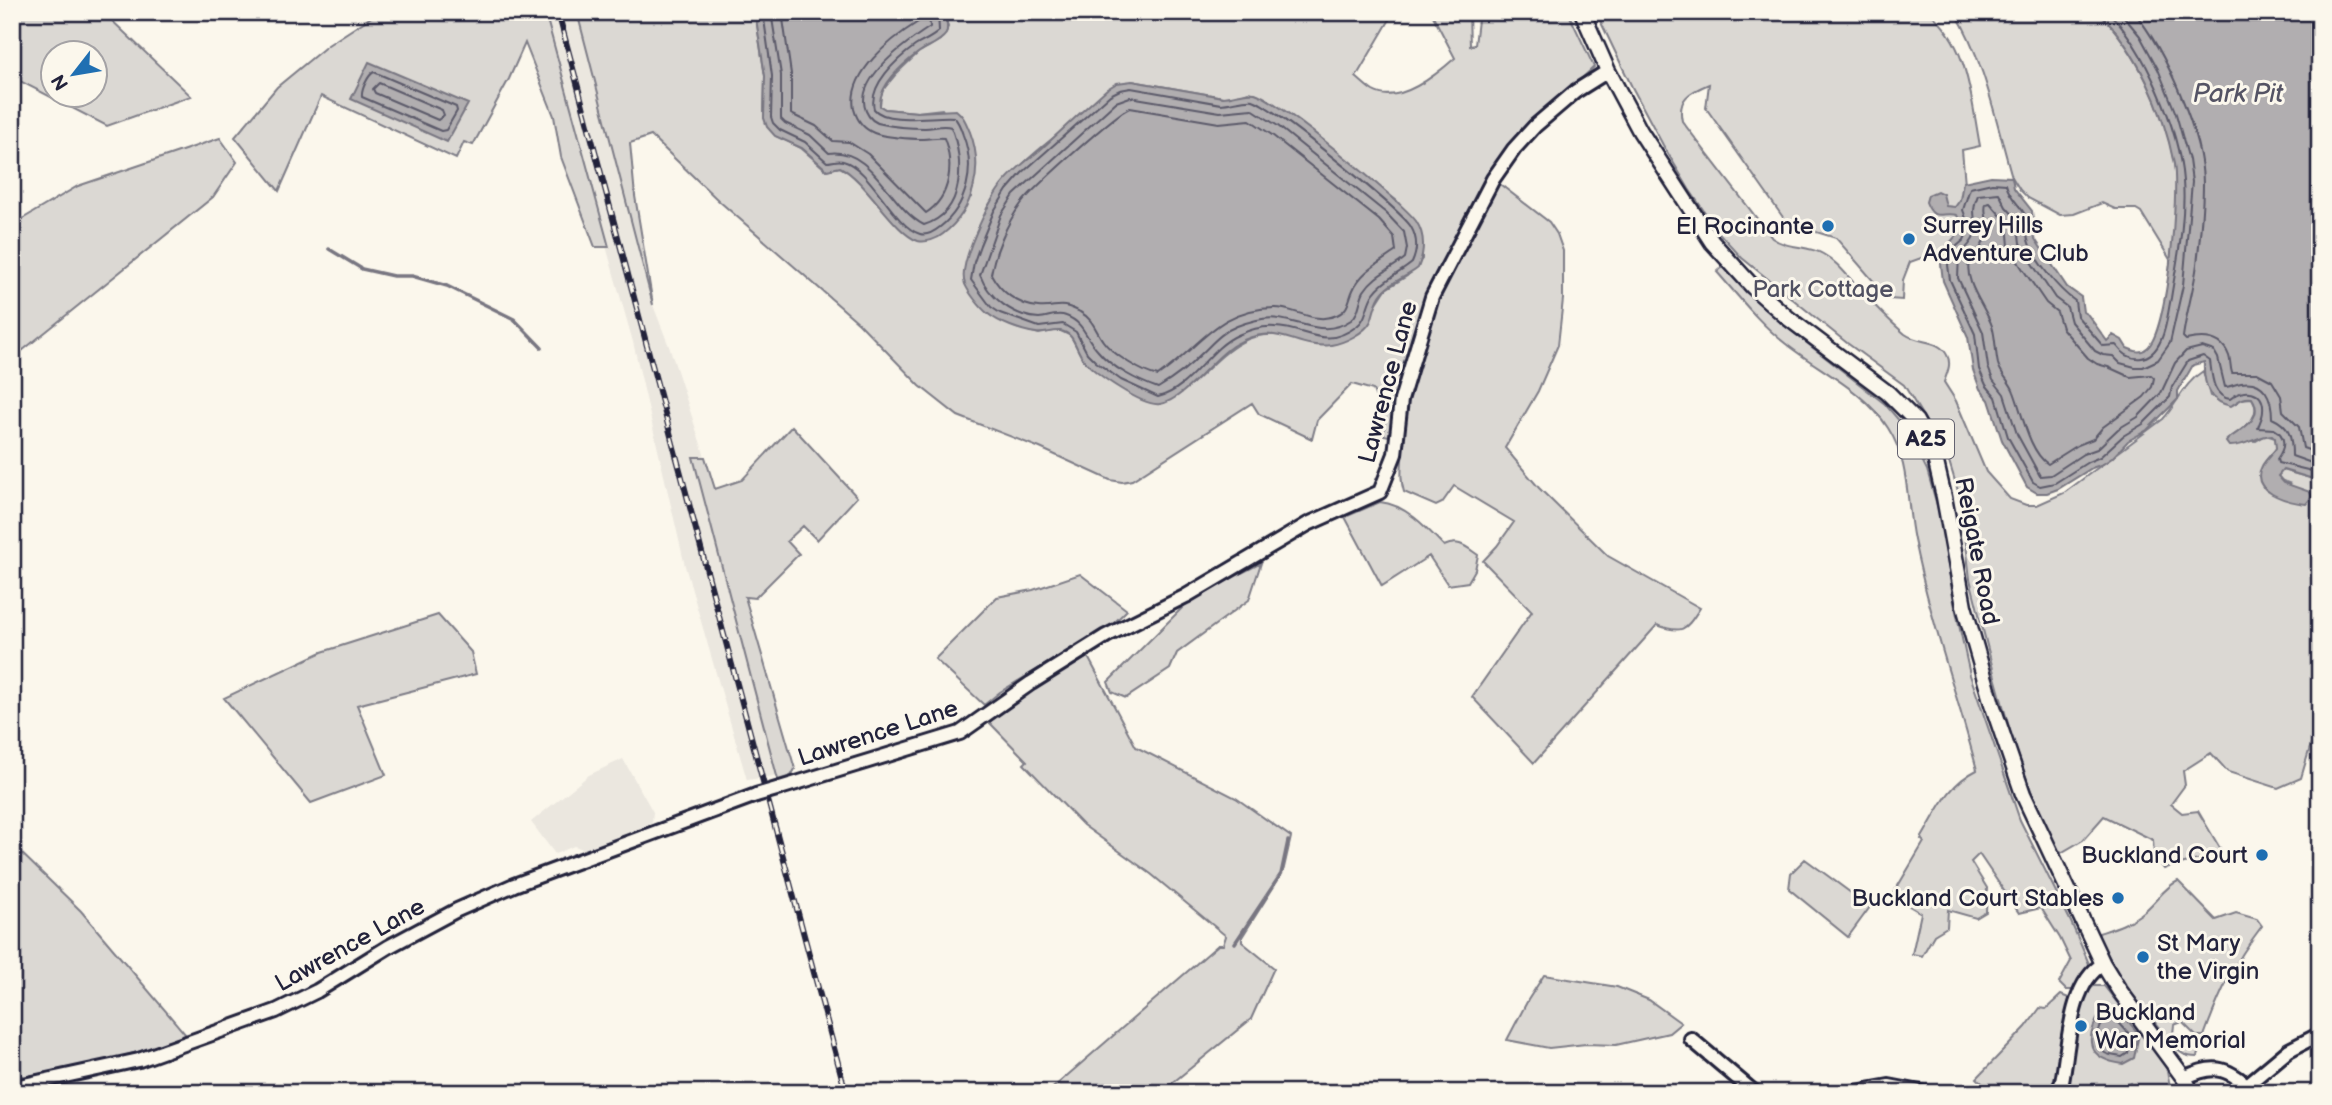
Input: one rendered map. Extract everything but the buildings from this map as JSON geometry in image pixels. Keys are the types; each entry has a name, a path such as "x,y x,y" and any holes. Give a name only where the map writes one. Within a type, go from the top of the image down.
{"main road":[{"name":"Reigate Road","path":"1582,12 1608,71 1640,131 1712,242 1754,287 1788,318 1888,393 1916,421 1934,454 1967,619 2023,794 2103,964 2192,1093"}],"street":[{"name":"Lawrence Lane","path":"19,1086 139,1060 276,1010 317,991 388,947 457,910 514,885 757,795 960,733 1031,683 1106,636 1186,596 1308,524 1380,492 1395,454 1401,400 1432,297 1493,179 1514,149 1535,126 1576,91 1608,71"},
{"path":"2057,1093 2062,1082 2075,1005 2093,970 2103,964"},
{"path":"2184,1078 2214,1068 2225,1070 2252,1089 2289,1050 2320,1034"},
{"path":"1691,1040 1755,1093"},
{"path":"1850,1093 1889,1086 1926,1093"}],"shaded area":[{"path":"540,12 605,12 630,143 635,196 653,305 705,457 745,597 787,774 747,780 685,566 633,342"},
{"path":"623,759 653,812 652,823 589,851 574,846 555,854 531,822 589,775"}],"green space":[{"path":"12,12 103,12 191,96 107,126 72,108 108,108 108,38 38,38 38,90 12,77"},
{"path":"379,12 545,12 609,247 595,247 561,157 554,116 525,43 473,145 464,142 456,159 321,96 279,191 235,137 277,87 328,45"},
{"path":"577,12 755,12 765,76 764,118 776,136 801,148 826,170 840,167 853,175 971,197 976,164 942,109 917,112 885,109 880,106 881,92 896,74 919,52 940,40 948,27 944,12 1235,12 1256,15 1272,12 1391,12 1389,21 1356,77 1373,91 1383,95 1417,86 1455,58 1431,12 1469,12 1470,46 1475,45 1479,12 1568,12 1594,67 1565,94 1496,181 1549,222 1563,251 1563,299 1558,345 1538,391 1505,448 1539,488 1608,556 1700,608 1691,621 1679,630 1657,625 1534,763 1472,697 1532,611 1483,561 1514,522 1454,486 1442,503 1436,506 1404,492 1400,429 1394,437 1384,435 1385,421 1373,390 1352,384 1317,420 1312,439 1259,414 1252,403 1132,480 1110,480 1040,448 958,416 920,386 859,323 719,201 651,136 630,143 635,196 653,305","holes":["1132,81 1235,97 1248,92 1257,94 1287,113 1397,201 1422,236 1422,259 1407,276 1386,289 1375,306 1288,337 1272,335 1245,340 1223,355 1191,385 1117,386 1082,358 1071,336 1059,330 1039,334 1014,327 987,313 965,284 987,208 1000,189 1033,154"]},
{"name":"Park Cottage","path":"1596,12 1929,12 1942,25 1953,40 1966,74 1980,146 1962,150 1969,229 1957,245 1910,262 1903,280 1902,300 1889,299 1836,238 1787,223 1706,108 1709,84 1683,101 1682,121 1772,238 1784,244 1817,251 1828,257 1905,334 1939,346 1943,350 1949,362 1944,382 1956,401 1986,472 2010,499 2026,505 2037,505 2064,493 2163,419 2191,381 2203,371 2210,396 2236,403 2240,399 2252,398 2255,405 2250,422 2228,439 2256,441 2266,435 2275,438 2277,448 2261,470 2263,487 2291,484 2280,480 2278,476 2282,470 2310,478 2320,484 2320,744 2311,744 2301,778 2278,788 2228,772 2211,753 2183,771 2185,785 2171,804 2182,813 2198,811 2221,850 2208,857 2164,869 2154,855 2153,840 2104,816 2083,840 2059,854 2034,799 2012,738 1970,579 1961,501 1948,458 1904,385 1847,343 1742,258 1719,233 1663,145"},
{"path":"1955,12 2098,12 2113,28 2127,47 2150,90 2160,112 2173,158 2177,190 2171,261 2141,212 2136,209 2115,209 2102,203 2074,214 2060,215 2028,198 2020,190 2012,177 1982,71"},
{"path":"220,138 237,162 213,197 12,359 12,225 78,186"},
{"path":"1724,266 1745,290 1794,333 1885,404 1907,430 1927,470 1940,516 1954,602 1970,675 2020,820 2090,966 2074,990 2066,990 2059,983 2071,961 2041,908 2019,913 1979,854 1971,862 1987,888 1986,912 1976,918 1948,910 1947,927 1934,935 1922,956 1912,954 1921,913 1892,896 1924,842 1921,839 1944,800 1958,783 1977,770 1920,569 1911,526 1904,468 1895,441 1878,415 1855,392 1799,354 1767,328 1717,272"},
{"path":"792,426 857,497 817,540 803,526 787,541 799,554 755,598 745,597 795,769 791,776 778,780 693,457 705,457 715,489 742,480"},
{"path":"1380,502 1407,512 1444,546 1458,544 1478,555 1475,570 1468,582 1448,585 1429,556 1382,586 1345,517"},
{"path":"1261,563 1249,600 1177,653 1170,669 1126,698 1112,692 1108,682 1191,599"},
{"path":"1080,574 1127,610 1114,623 1000,692 984,705 935,659 997,597 1033,590"},
{"path":"438,615 471,652 476,674 357,705 386,775 311,803 224,698 322,652"},
{"path":"1088,657 1136,747 1236,798 1291,837 1283,872 1242,937 1242,942 1274,968 1251,1019 1160,1093 1047,1093 1218,945 1223,945 1226,936 1151,874 1083,825 1024,764 1027,761 989,722 1036,687"},
{"path":"12,844 81,911 186,1035 126,1055 23,1077 12,1065"},
{"path":"1805,859 1870,907 1848,937 1789,889 1791,873"},
{"path":"2178,881 2216,920 2236,913 2257,919 2262,926 2228,979 2204,1036 2196,1036 2182,1022 2174,1025 2173,1034 2200,1045 2197,1057 2183,1054 2172,1044 2124,984 2098,937 2099,933 2121,925 2146,910"},
{"path":"1544,975 1617,987 1649,1000 1681,1023 1669,1033 1616,1045 1586,1044 1549,1048 1507,1040"},
{"path":"2094,986 2104,986 2166,1064 2171,1093 2136,1093 2131,1083 2113,1092 2110,1089 2105,1093 2063,1093 2077,1019 2087,994"},
{"path":"2061,995 2071,999 2062,1055 2052,1093 1975,1093 1983,1084 1977,1078 2026,1027 2040,1008 2046,1009"}],"water":[{"path":"755,12 944,12 946,34 899,69 887,83 880,98 880,106 885,109 917,112 956,110 966,123 974,146 976,174 969,201 954,224 943,234 924,241 909,236 850,174 840,167 827,170 802,148 775,136 767,127 764,118 765,76"},
{"name":"Park Pit","path":"2098,12 2320,12 2320,484 2283,470 2278,476 2284,483 2310,492 2312,497 2306,504 2280,498 2260,483 2262,466 2276,448 2272,435 2235,446 2229,446 2226,442 2254,417 2255,405 2252,398 2243,399 2231,406 2212,396 2206,384 2204,362 2193,365 2178,391 2178,399 2147,430 2128,441 2103,464 2047,493 2037,493 2027,487 2002,440 1989,400 1980,389 1973,370 1968,337 1943,281 1941,264 1944,250 1960,231 1960,222 1957,215 1938,215 1929,208 1926,202 1928,195 1937,191 1943,194 1946,206 1955,207 1960,200 1963,182 1991,176 2012,177 2014,188 2032,211 2035,239 2067,287 2081,297 2083,312 2107,341 2113,335 2122,340 2127,348 2142,351 2154,337 2161,316 2173,230 2174,164 2163,123 2147,82 2125,44"},
{"path":"369,62 468,104 447,142 351,99"},
{"path":"1132,81 1223,97 1255,93 1288,113 1387,193 1416,221 1423,244 1418,268 1383,292 1371,321 1354,337 1331,345 1306,343 1274,335 1249,338 1226,351 1179,395 1160,404 1152,404 1131,395 1098,373 1084,360 1067,333 1030,332 992,317 971,295 964,275 970,249 996,194 1014,171 1107,89 1117,83"},
{"path":"2116,1007 2139,1034 2134,1058 2123,1064 2102,1058 2096,1053 2091,1039 2102,1011"}],"waterway":[{"path":"329,249 362,269 393,276 412,276 447,286 514,319 542,348"},
{"path":"1235,943 1281,874 1288,841"}],"railway":[{"path":"558,12 846,1093"}],"place":[{"name":"El Rocinante","path":"1828,226"},
{"name":"Surrey Hills Adventure Club","path":"1909,239"},
{"name":"Buckland Court","path":"2262,855"},
{"name":"Buckland Court Stables","path":"2118,898"},
{"name":"St Mary the Virgin","path":"2143,957"},
{"name":"Buckland War Memorial","path":"2081,1026"}]}
